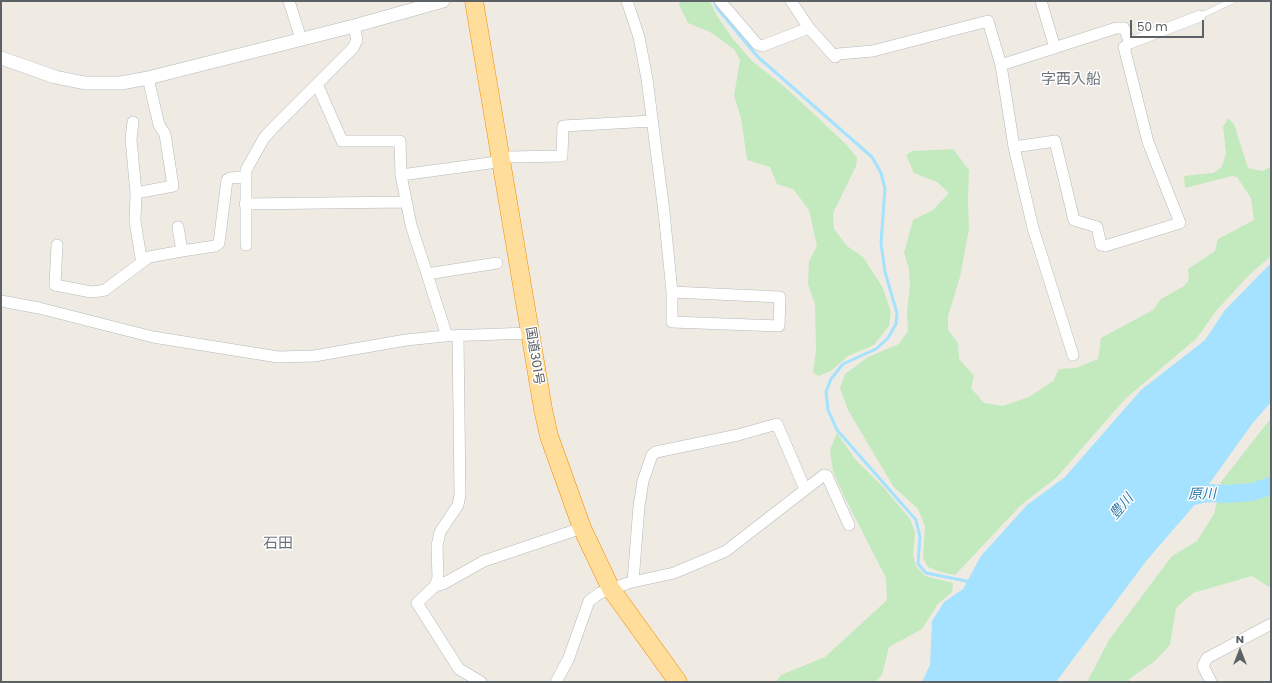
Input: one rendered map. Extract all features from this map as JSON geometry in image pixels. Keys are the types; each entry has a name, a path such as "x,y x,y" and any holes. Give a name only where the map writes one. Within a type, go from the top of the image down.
{"highway":[{"name":"国道301号","path":"474,1 543,409 549,436 567,490 582,528 611,589 678,682"}],"street":[{"path":"289,1 301,39"},
{"path":"1,58 55,77 85,83 121,83 148,78 354,26 443,1"},
{"path":"627,1 639,37 647,79 659,166 672,292 672,322 779,326 780,297 672,292"},
{"path":"720,1 757,44 762,46 809,28"},
{"path":"791,1 809,28 835,57 838,54 873,51 988,21 1002,64 1014,147 1033,228 1074,355"},
{"path":"1041,1 1055,48"},
{"path":"1014,147 1055,141 1074,220 1097,227 1101,245 1106,246 1180,223 1148,142 1124,47 1130,43 1200,16"},
{"path":"246,245 244,177 246,170 264,138 354,48 357,40 354,26"},
{"path":"1002,64 1116,28 1124,28 1130,43"},
{"path":"136,193 173,186 165,134 159,125 148,78"},
{"path":"317,84 342,140 400,141 401,175 411,225 445,330 445,336"},
{"path":"133,122 131,139 136,193 135,221 143,261"},
{"path":"401,175 502,160 509,157 562,156 563,126 652,122"},
{"path":"57,244 55,285 91,292 105,290 149,257 215,246 219,243 227,180 230,178 244,177"},
{"path":"245,204 406,202"},
{"path":"178,227 182,251"},
{"path":"427,274 497,264"},
{"path":"1,301 39,308 153,337 278,357 314,356 406,340 458,334 530,333"},
{"path":"436,586 438,578 437,546 440,532 458,506 460,495 458,334"},
{"path":"633,582 639,506 643,481 652,455 656,452 738,435 777,424 805,489"},
{"path":"556,682 568,660 589,601 600,593 633,582 674,573 726,551 824,475 827,476 850,525"},
{"path":"481,682 459,669 417,603 436,586 443,584 484,561 498,555 582,528"},
{"path":"1211,682 1203,666 1207,658 1271,624"}],"lane":[{"path":"1200,16 1232,1"}],"green space":[{"path":"680,1 710,1 717,16 733,39 752,61 786,88 847,145 857,158 856,166 833,213 834,229 847,246 863,257 883,288 891,312 889,326 874,345 848,356 832,370 819,376 813,373 816,350 815,304 808,284 809,261 817,246 809,210 793,189 777,184 770,167 747,160 741,118 734,96 740,60 734,49 710,32 688,23 679,5"},
{"path":"1228,118 1234,124 1248,168 1262,171 1271,167 1271,256 1250,274 1216,311 1197,338 1125,399 1057,477 1021,505 955,575 928,567 923,558 925,526 918,509 893,486 848,410 840,388 845,374 868,357 899,344 908,331 907,313 910,284 909,269 904,253 913,220 933,210 949,193 937,182 914,173 906,155 912,151 953,149 969,170 969,229 960,277 948,316 948,330 958,343 959,359 974,376 971,388 984,403 1003,406 1029,397 1053,381 1059,369 1076,368 1098,359 1101,338 1153,310 1161,299 1184,286 1189,280 1188,269 1215,251 1218,239 1254,220 1251,198 1237,177 1232,176 1185,188 1184,176 1213,173 1222,167 1226,153 1223,127"},
{"path":"1271,418 1271,587 1252,576 1193,593 1176,608 1170,645 1155,661 1129,679 1130,682 1087,682 1109,640 1172,556 1197,541 1214,514 1221,482"},
{"path":"837,433 855,459 885,489 910,519 915,532 913,555 916,566 925,576 953,583 952,592 937,605 922,629 889,647 882,675 875,682 776,682 781,675 825,657 887,600 886,578 843,494 833,471 830,450"}],"water":[{"name":"豊川","path":"1271,263 1271,402 1252,424 1192,508 1147,560 1056,682 922,682 930,665 932,621 944,602 963,589 981,556 1027,505 1065,477 1141,390 1205,340 1225,310"}],"waterway":[{"path":"714,1 717,8 758,57 872,157 881,173 885,189 881,243 885,272 897,313 896,324 888,338 876,349 843,364 831,379 826,392 828,410 837,430 916,520 920,537 918,564 926,573 971,582"},
{"name":"原川","path":"1178,497 1207,493 1226,494 1252,492 1271,486"}],"district":[{"name":"字西入船","path":"1071,80"},
{"name":"石田","path":"278,544"}]}
